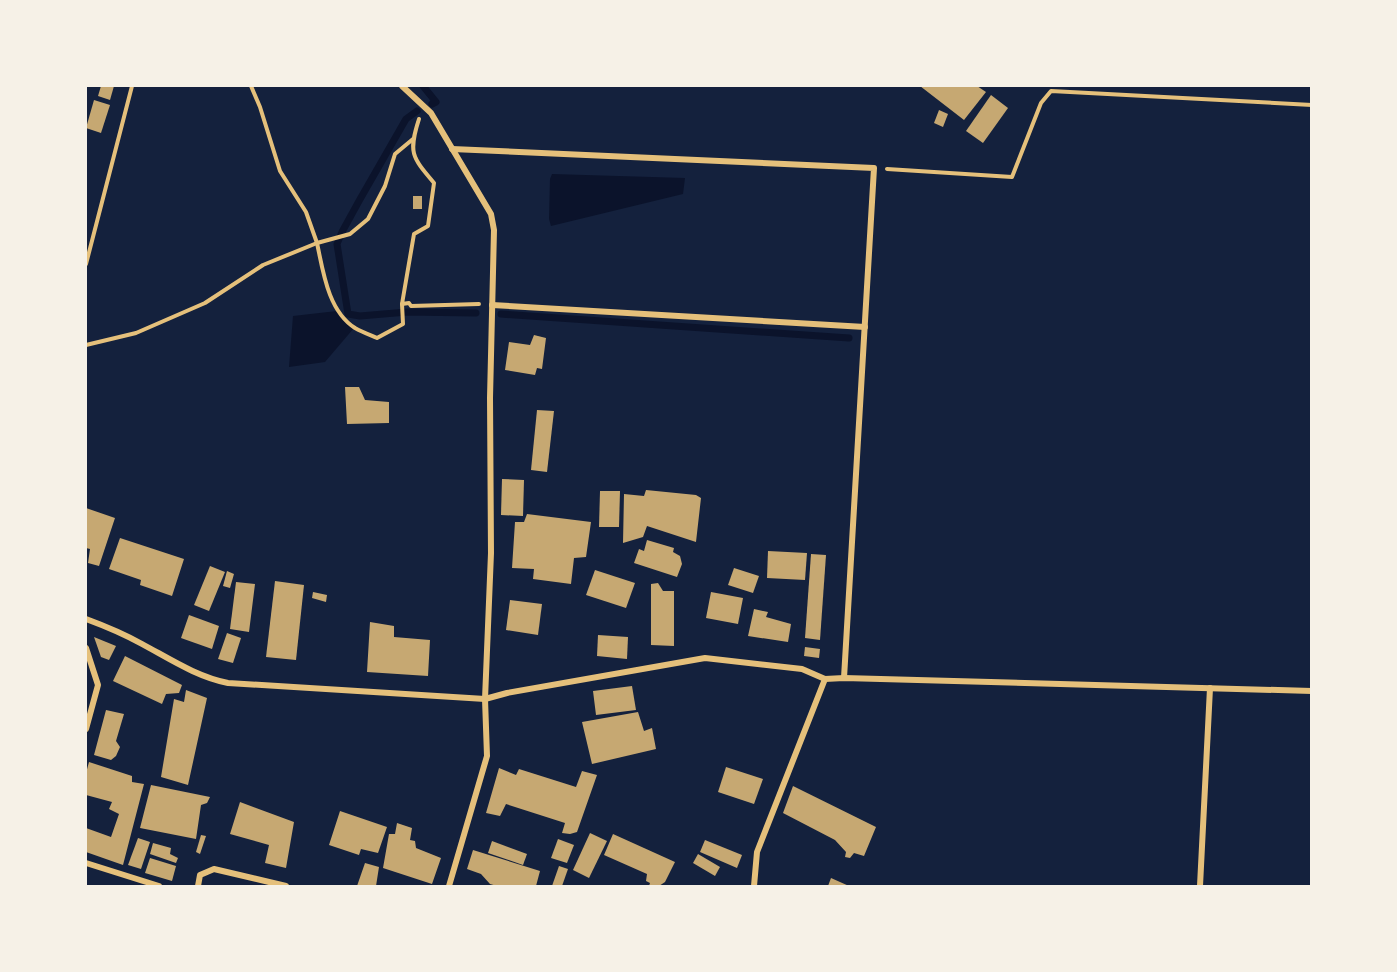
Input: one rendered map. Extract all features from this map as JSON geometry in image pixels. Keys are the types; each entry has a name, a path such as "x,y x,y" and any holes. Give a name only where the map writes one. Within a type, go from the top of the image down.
{"street":[{"path":"402,86 424,105 491,214 494,230 491,564 485,699 487,756 449,886"},
{"path":"452,149 874,168 844,678"},
{"path":"492,305 865,327"},
{"path":"86,619 116,630 211,680 228,683 485,699 507,693 705,658 802,669 825,679 1311,691"},
{"path":"86,648 98,686 86,729"},
{"path":"754,886 757,852 825,679"},
{"path":"1200,886 1210,688"},
{"path":"86,863 159,886"},
{"path":"198,886 201,875 214,868 286,886"}],"path":[{"path":"86,264 132,86"},
{"path":"250,86 260,107 280,171 306,212 337,311 354,328 377,338 403,324 402,305 414,234 428,226 434,183 416,161 413,139 424,105"},
{"path":"874,168 1012,177 1041,103 1051,91 1311,105"},
{"path":"86,345 136,333 205,303 263,265 317,243 350,234 368,219 385,186 395,154 413,139"},
{"path":"402,305 409,303 411,306 492,305"}],"water":[{"path":"552,174 685,178 683,194 551,226 549,219"},
{"path":"337,311 354,328 325,362 289,367 293,316"}],"building":[{"path":"101,86 114,86 110,100 98,96"},
{"path":"920,86 977,86 986,92 964,120"},
{"path":"991,95 1008,108 983,143 966,131"},
{"path":"94,100 110,105 101,133 86,128"},
{"path":"939,110 948,114 943,127 934,123"},
{"path":"413,196 422,196 422,209 413,209"},
{"path":"534,335 546,338 542,369 537,368 535,375 505,370 509,342 530,345"},
{"path":"345,387 359,387 365,400 389,402 389,423 347,424"},
{"path":"537,410 554,411 547,472 531,470"},
{"path":"502,479 524,480 523,516 501,515"},
{"path":"646,490 696,495 701,498 696,542 647,526 643,537 623,543 624,494 644,496"},
{"path":"600,491 620,491 619,527 599,527"},
{"path":"86,508 115,518 99,566 88,563 90,549 86,548"},
{"path":"527,514 591,522 586,557 574,558 571,584 533,579 534,569 512,568 515,522 524,522"},
{"path":"120,538 184,559 172,596 140,585 141,580 109,569"},
{"path":"647,540 674,548 673,552 680,556 682,564 677,577 634,563 639,549 644,551"},
{"path":"768,551 807,553 805,580 767,578"},
{"path":"811,554 826,555 820,640 805,638"},
{"path":"210,566 225,572 209,611 194,605"},
{"path":"734,568 759,576 753,593 728,585"},
{"path":"595,570 635,583 626,608 586,595"},
{"path":"227,571 234,574 230,588 223,586"},
{"path":"275,581 304,585 296,660 266,657"},
{"path":"236,582 255,584 249,632 230,629"},
{"path":"658,583 663,591 674,591 674,646 651,645 651,584"},
{"path":"313,592 327,595 326,602 312,598"},
{"path":"711,592 743,598 738,624 706,618"},
{"path":"510,600 542,604 538,635 506,630"},
{"path":"754,609 768,612 766,617 791,624 788,642 748,636"},
{"path":"189,615 219,626 212,649 181,638"},
{"path":"370,622 394,626 394,637 430,640 428,676 367,672"},
{"path":"227,633 241,638 233,663 218,659"},
{"path":"598,635 628,637 627,659 597,656"},
{"path":"94,637 116,646 109,660 101,657"},
{"path":"805,647 820,649 819,658 804,656"},
{"path":"125,656 182,685 179,693 166,694 162,704 113,681"},
{"path":"632,686 636,710 596,715 593,691"},
{"path":"186,690 207,698 188,785 161,777 174,699 184,702"},
{"path":"106,710 124,714 116,741 120,747 116,756 111,760 94,755"},
{"path":"638,712 644,731 652,728 656,749 592,764 582,722"},
{"path":"89,762 132,776 132,782 144,784 123,865 86,852 86,828 111,837 119,814 109,809 112,802 86,795 86,773"},
{"path":"726,767 763,779 754,804 718,792"},
{"path":"499,768 516,775 519,769 576,787 582,771 597,775 577,832 562,833 565,823 506,804 500,816 486,813"},
{"path":"151,785 210,797 207,803 201,805 196,839 140,828"},
{"path":"793,786 876,827 864,856 854,853 850,858 845,857 846,852 835,840 783,813"},
{"path":"240,802 294,822 286,868 265,863 269,845 230,834"},
{"path":"340,811 387,827 378,853 361,849 359,855 329,845"},
{"path":"397,823 412,828 410,840 415,841 416,848 441,858 432,884 383,868 389,834 395,834"},
{"path":"590,833 607,841 589,878 573,870"},
{"path":"613,834 675,862 665,882 659,886 649,886 650,883 646,881 647,874 604,855"},
{"path":"201,835 206,836 200,854 196,852"},
{"path":"138,838 150,842 141,869 128,865"},
{"path":"558,839 574,845 567,863 551,858"},
{"path":"705,840 742,855 737,868 700,852"},
{"path":"492,841 527,854 523,865 488,853"},
{"path":"153,843 171,848 170,854 178,858 176,863 150,854"},
{"path":"473,850 540,871 536,886 490,884 481,874 467,869"},
{"path":"698,854 720,867 715,876 693,863"},
{"path":"150,858 176,866 172,881 145,873"},
{"path":"365,863 379,867 376,886 357,886"},
{"path":"559,866 568,869 562,886 552,886"},
{"path":"831,878 849,886 828,886"}],"waterway":[{"path":"423,86 436,102 432,104"},
{"path":"417,111 406,119 337,244 348,314 360,316 407,312 476,313"},
{"path":"501,314 849,338"}]}
